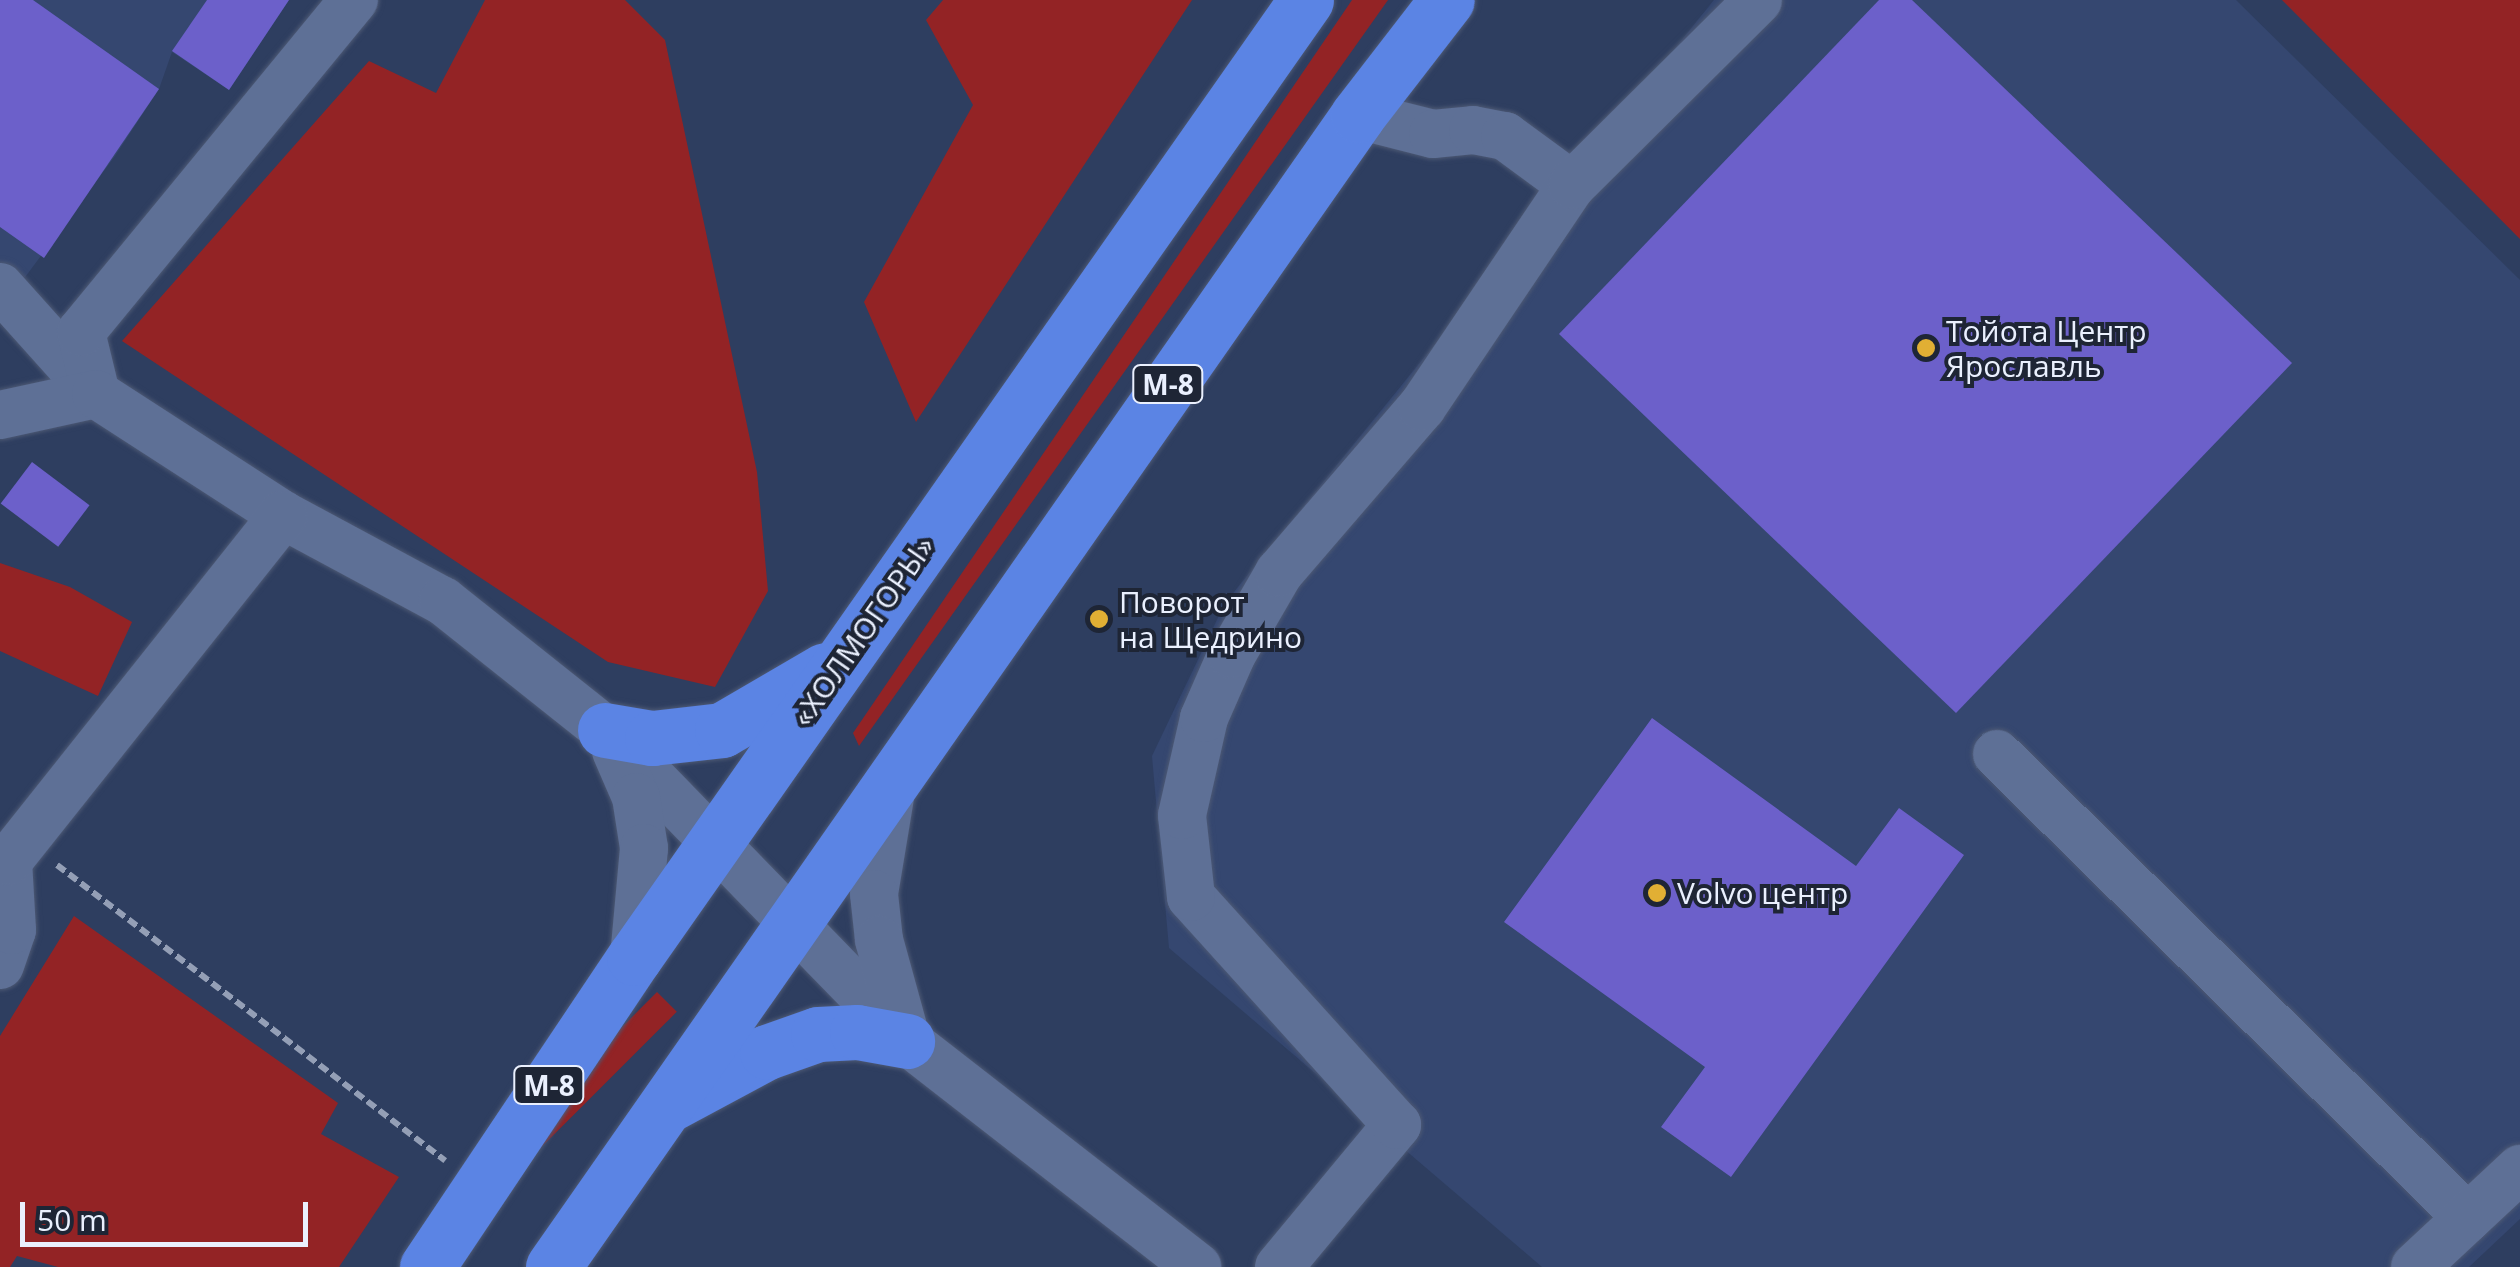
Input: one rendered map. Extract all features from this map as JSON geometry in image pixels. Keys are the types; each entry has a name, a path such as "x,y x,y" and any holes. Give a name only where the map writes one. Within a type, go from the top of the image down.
{"highway":[{"name":"«ХОЛМОГОРЫ»","path":"427,1267 634,958 1306,0"},
{"name":"М-8","path":"554,1267 1358,114 1448,0"},
{"path":"605,730 664,738 722,730 848,654"},
{"path":"661,1109 767,1052 818,1034 856,1032 907,1041"}],"street":[{"path":"96,394 81,332 354,0"},
{"path":"1279,1267 1397,1125 1192,897 1182,855 1189,771 1232,654 1280,573 1422,407 1572,185 1758,0"},
{"path":"1358,114 1433,134 1472,130 1505,136 1572,185"},
{"path":"0,288 96,394 284,515 443,601 605,730 907,1041 1197,1267"},
{"path":"0,414 96,394"},
{"path":"0,965 12,930 11,853 284,515"},
{"path":"605,730 636,797 643,834 634,958"},
{"path":"1996,754 2468,1218"},
{"path":"895,774 874,894 879,940 907,1041"},
{"path":"2414,1267 2520,1168"}],"path":[{"path":"11,853 445,1162 456,1146"}],"shaded area":[{"path":"0,0 289,0 229,90 172,52 159,89 115,156 0,311"},
{"path":"485,0 625,0 665,40 757,472 768,591 715,687 608,662 122,341 369,61 436,93"},
{"path":"943,0 1192,0 916,422 864,302 973,105 926,20"},
{"path":"1352,0 1388,0 859,746 853,733"},
{"path":"1714,0 2236,0 2520,280 2520,1219 2469,1267 1542,1267 1169,948 1152,756 1225,603"},
{"path":"2282,0 2520,0 2520,239"},
{"path":"0,563 70,587 132,622 98,696 0,651"},
{"path":"74,916 338,1103 321,1134 399,1177 339,1267 58,1267 17,1256 10,1267 0,1267 0,1036"},
{"path":"657,992 677,1012 441,1248 421,1228"}],"building":[{"path":"0,0 33,0 159,89 44,258 0,227"},
{"path":"207,0 289,0 229,90 172,51"},
{"name":"Тойота Центр Ярославль","path":"1879,0 1912,0 2292,363 1956,713 1559,334"},
{"path":"32,462 90,505 58,547 1,504"},
{"path":"1652,718 1856,866 1899,808 1964,855 1731,1177 1661,1127 1705,1067 1504,922"}],"place":[{"name":"Тойота Центр Ярославль","path":"1926,348"},
{"name":"Поворот на Щедрино","path":"1099,619"},
{"name":"Volvo центр","path":"1657,893"}]}
